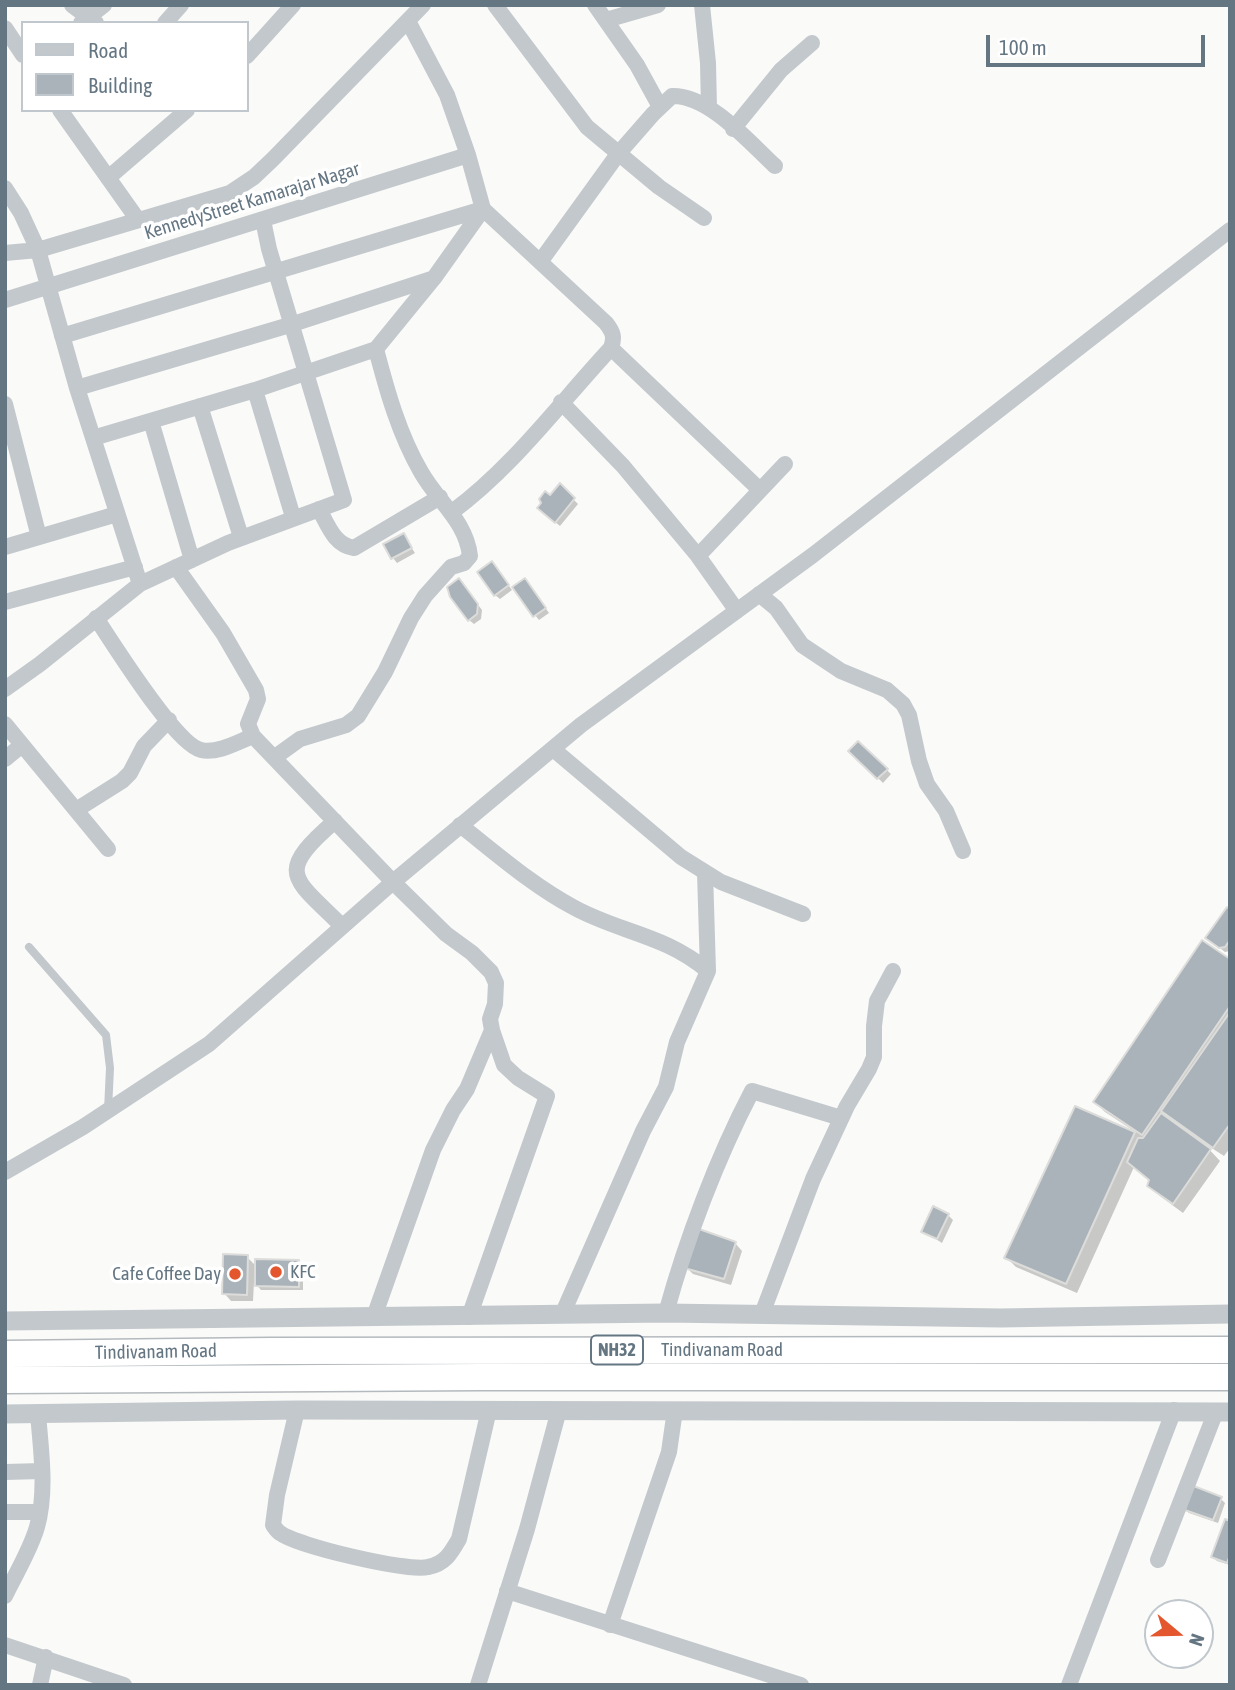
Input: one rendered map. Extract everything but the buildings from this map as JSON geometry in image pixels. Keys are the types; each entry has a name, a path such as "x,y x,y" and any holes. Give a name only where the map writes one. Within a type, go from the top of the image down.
{"highway":[{"name":"Tindivanam Road","path":"5,1354 271,1351 1230,1350"},
{"name":"NH32","path":"5,1380 1230,1377"}],"street":[{"path":"72,5 89,21 104,5"},
{"path":"167,21 181,5"},
{"path":"248,55 293,5"},
{"path":"5,253 38,250 230,193 254,177 423,5"},
{"path":"495,5 587,127 679,203 704,218"},
{"path":"595,5 638,65 660,107"},
{"path":"606,20 659,5"},
{"path":"702,5 709,108"},
{"path":"408,20 447,95 483,209 606,323 614,335 611,348 487,485 452,512"},
{"path":"5,28 21,52"},
{"path":"733,129 781,70 812,43"},
{"path":"540,262 618,155 672,96 693,99 709,108 775,166"},
{"path":"61,112 138,220"},
{"path":"108,178 183,112"},
{"name":"KennedyStreet Kamarajar Nagar","path":"5,300 468,155"},
{"path":"5,188 21,213 38,250 77,388 140,584"},
{"path":"62,336 483,209"},
{"path":"93,438 255,390 376,349 434,278 483,209"},
{"path":"5,689 140,584 241,537 344,500 262,220"},
{"path":"5,1172 108,1110 209,1044 342,926 552,748 760,594 1230,230"},
{"path":"77,388 293,324 434,278"},
{"path":"611,348 760,490"},
{"path":"275,757 300,739 346,725 358,716 385,672 411,618 425,596 451,567 464,563 470,556 463,533 452,512 422,475 408,447 385,384 376,349"},
{"path":"255,390 293,517"},
{"path":"561,402 623,466 698,556 737,611"},
{"path":"5,404 39,537"},
{"path":"200,406 241,537"},
{"path":"151,421 192,559"},
{"path":"698,556 785,464"},
{"path":"319,509 337,540 344,547 354,548 440,496"},
{"path":"5,547 117,514"},
{"path":"5,602 135,567"},
{"path":"176,567 223,633 256,690 258,699 248,724 253,736 393,882 446,934 472,953 491,972 496,983 492,1030 504,1065 518,1078 547,1096 468,1317"},
{"path":"760,594 776,608 802,645 841,671 887,690 902,704 909,715 927,784 946,811 963,851"},
{"path":"96,618 186,741 201,751 220,749 253,736"},
{"path":"76,810 122,781 130,773 144,746 169,720"},
{"path":"5,724 108,849"},
{"path":"5,759 22,744"},
{"path":"552,748 681,857 722,882 803,914"},
{"path":"335,821 310,843 300,856 296,876 301,886 342,926"},
{"path":"460,825 534,884 575,908 670,944 708,971"},
{"path":"562,1315 643,1130 666,1087 677,1042 708,971 705,872"},
{"path":"762,1314 813,1179 841,1118 874,1057 877,1001 893,971"},
{"path":"374,1317 433,1150 467,1088 492,1030"},
{"path":"666,1313 724,1150 752,1091 841,1118"},
{"path":"5,1321 666,1313 1001,1318 1230,1314"},
{"path":"478,1685 527,1529 559,1409"},
{"path":"5,1414 559,1409 1223,1411 1158,1560"},
{"path":"297,1410 277,1495 273,1525 280,1533 315,1547 411,1569 430,1567 448,1558 459,1539 489,1410"},
{"path":"610,1625 669,1452 675,1410"},
{"path":"1069,1685 1174,1410"},
{"path":"5,1596 30,1545 40,1512 38,1414"},
{"path":"5,1472 41,1471"},
{"path":"5,1511 40,1512"},
{"path":"507,1591 801,1685"},
{"path":"5,1645 124,1685"},
{"path":"40,1685 46,1657"}],"lane":[{"path":"29,947 106,1035 110,1061 108,1110"}],"place":[{"name":"KFC","path":"276,1272"},
{"name":"Cafe Coffee Day","path":"235,1274"}]}
